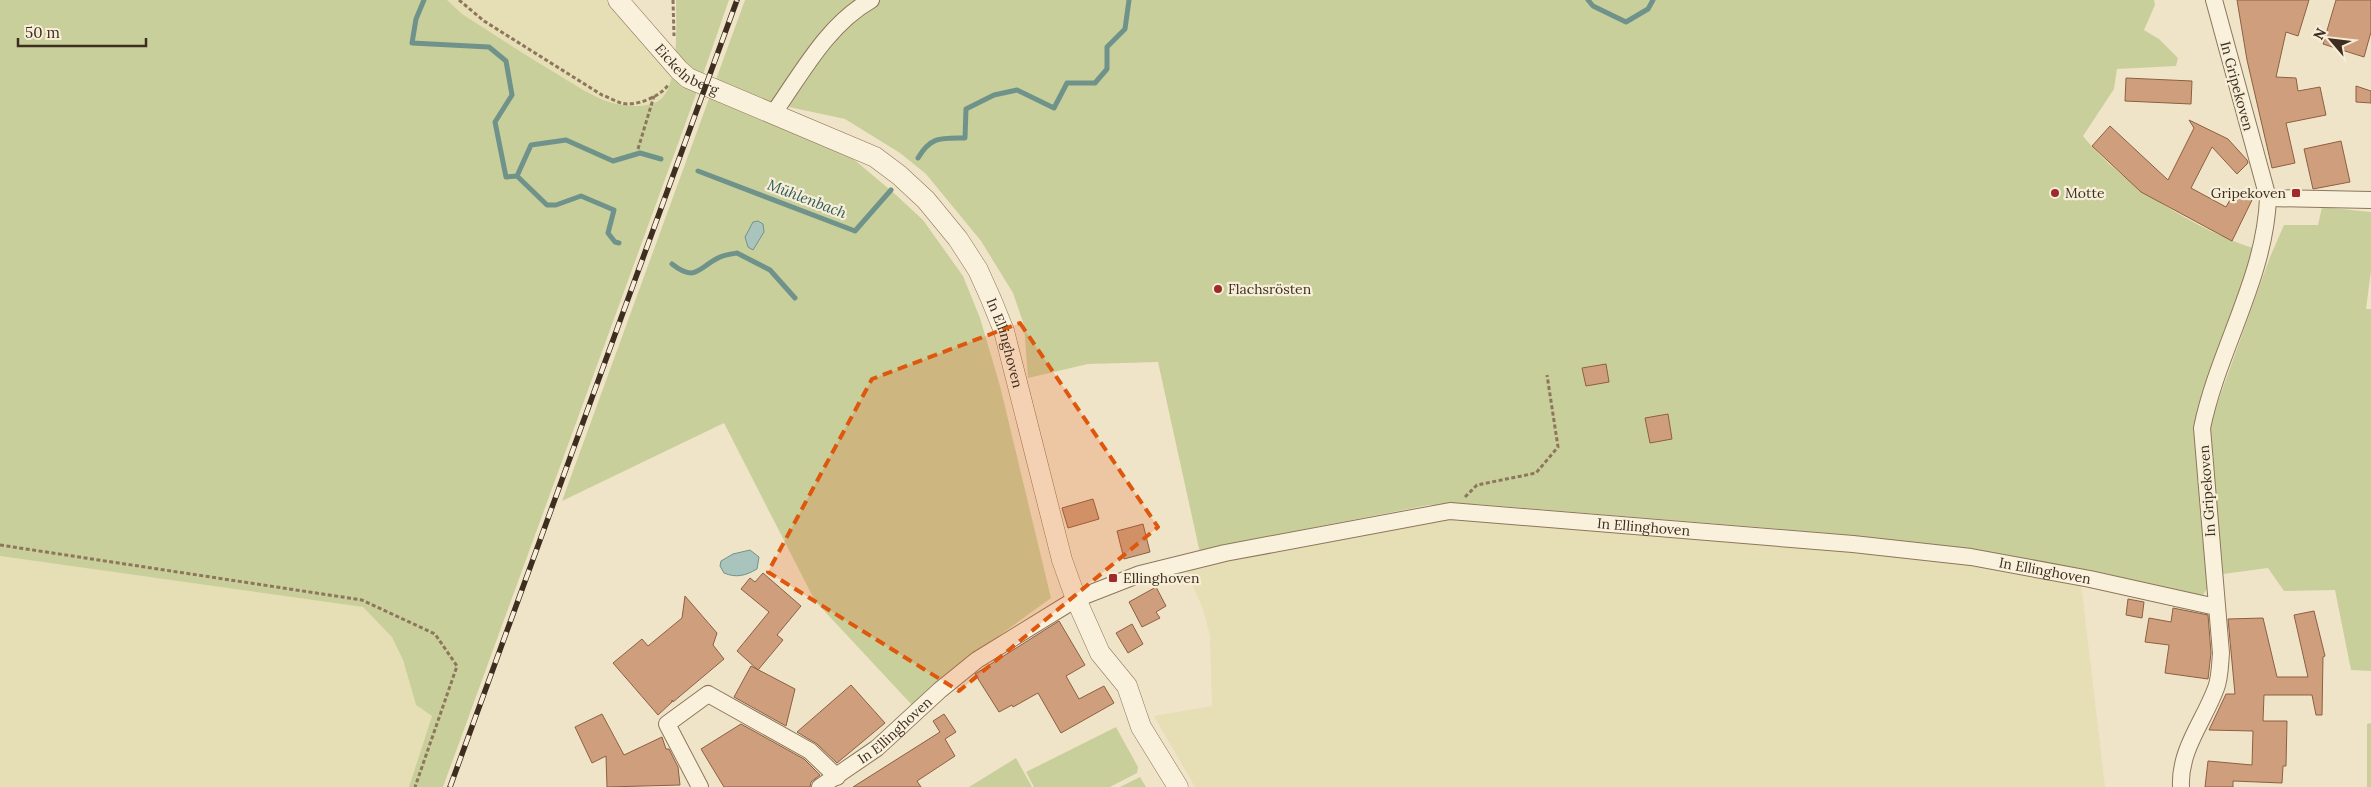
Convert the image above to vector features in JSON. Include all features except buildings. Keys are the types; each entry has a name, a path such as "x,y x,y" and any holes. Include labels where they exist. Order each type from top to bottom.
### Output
{"street":[{"name":"Eickelnberg","path":"618,0 688,78 723,94 844,142"},
{"path":"773,114 828,35 860,6 872,0"},
{"name":"In Gripekoven","path":"2181,787 2181,778 2187,753 2217,687 2221,653 2202,428 2208,401 2253,275 2267,225 2268,198 2212,1"},
{"name":"In Ellinghoven","path":"844,142 875,157 899,175 926,200 958,239 978,270 1004,331 1062,560 1076,599 1100,653 1127,686 1141,727 1178,787"},
{"path":"2268,198 2371,200"},
{"name":"In Ellinghoven","path":"820,787 877,748 977,660 1076,599 1140,574 1226,552 1450,511 1843,543 1972,557 2090,579 2216,607"},
{"path":"700,787 667,724 708,694 810,751 837,777"}],"path":[{"path":"459,0 484,20 602,95 621,103 632,104 654,96 665,89 674,64 673,0"},
{"path":"638,149 654,96"},
{"path":"1450,511 1477,484 1536,473 1558,446 1547,374"},
{"path":"0,545 362,600 435,634 457,666 415,787"}],"highlighted area":[{"path":"1020,323 1158,527 959,691 768,572 872,379"}],"shaded area":[{"path":"447,0 611,0 672,70 671,82 663,98 648,105 630,106 609,102 550,70 462,14"},
{"path":"1450,514 1950,561 2081,583 2105,787 1195,787 1154,716 1212,706 1210,636 1203,609 1184,566"},
{"path":"0,556 363,607 392,636 403,660 416,705 432,716 409,787 0,787"}],"green space":[{"path":"0,0 447,0 462,14 585,91 609,102 637,106 652,104 658,101 668,89 672,77 676,50 676,0 729,0 443,787 409,787 432,716 416,705 403,660 392,637 363,607 0,556"},
{"path":"745,0 2154,0 2155,5 2144,30 2159,39 2178,58 2176,66 2117,69 2114,89 2083,136 2118,172 2162,204 2210,230 2256,249 2198,420 2209,586 2203,595 2194,596 1951,548 1839,534 1476,504 1429,505 1316,527 1200,553 1158,362 1088,364 1028,378 1024,325 1013,293 981,241 926,174 900,153 845,119 775,104 857,162 895,194 923,220 963,276 980,318 1000,386 1051,598 953,669 912,705 815,601 724,423 562,501"},
{"path":"2322,207 2371,212 2371,271 2366,309 2371,309 2371,671 2351,670 2335,590 2284,591 2268,568 2223,574 2210,445 2211,421 2270,257 2284,225 2318,225"},
{"path":"2371,723 2371,787 2367,787 2367,724"},
{"path":"1116,727 1138,767 1137,773 1110,787 1034,787 1026,772"},
{"path":"1016,758 1032,787 969,787"},
{"path":"1140,777 1146,787 1120,787"}],"water":[{"path":"758,221 763,224 764,232 753,250 748,247 745,237 753,222"},
{"path":"750,550 759,557 757,569 740,576 724,573 720,566 721,561 733,554"}],"waterway":[{"name":"Mühlenbach","path":"424,0 416,19 412,43 489,47 506,61 512,95 495,122 506,177 517,176 531,145 566,140 613,161 640,153 661,159"},
{"name":"Mühlenbach","path":"918,158 932,142 949,138 965,138 966,109 994,95 1017,90 1054,108 1067,83 1095,83 1107,69 1107,47 1125,29 1129,0"},
{"name":"Mühlenbach","path":"1588,0 1593,6 1626,22 1648,9 1653,0"},
{"name":"Mühlenbach","path":"698,171 855,231 891,190"},
{"path":"517,176 547,205 556,205 581,196 614,210 608,233 615,242 619,243"},
{"path":"672,264 691,273 696,272 720,257 737,253 770,270 795,298"}],"railway":[{"path":"450,787 737,0"}],"place":[{"name":"Motte","path":"2055,193"},
{"name":"Gripekoven","path":"2296,193"},
{"name":"Flachsrösten","path":"1218,289"},
{"name":"Ellinghoven","path":"1113,578"}]}
